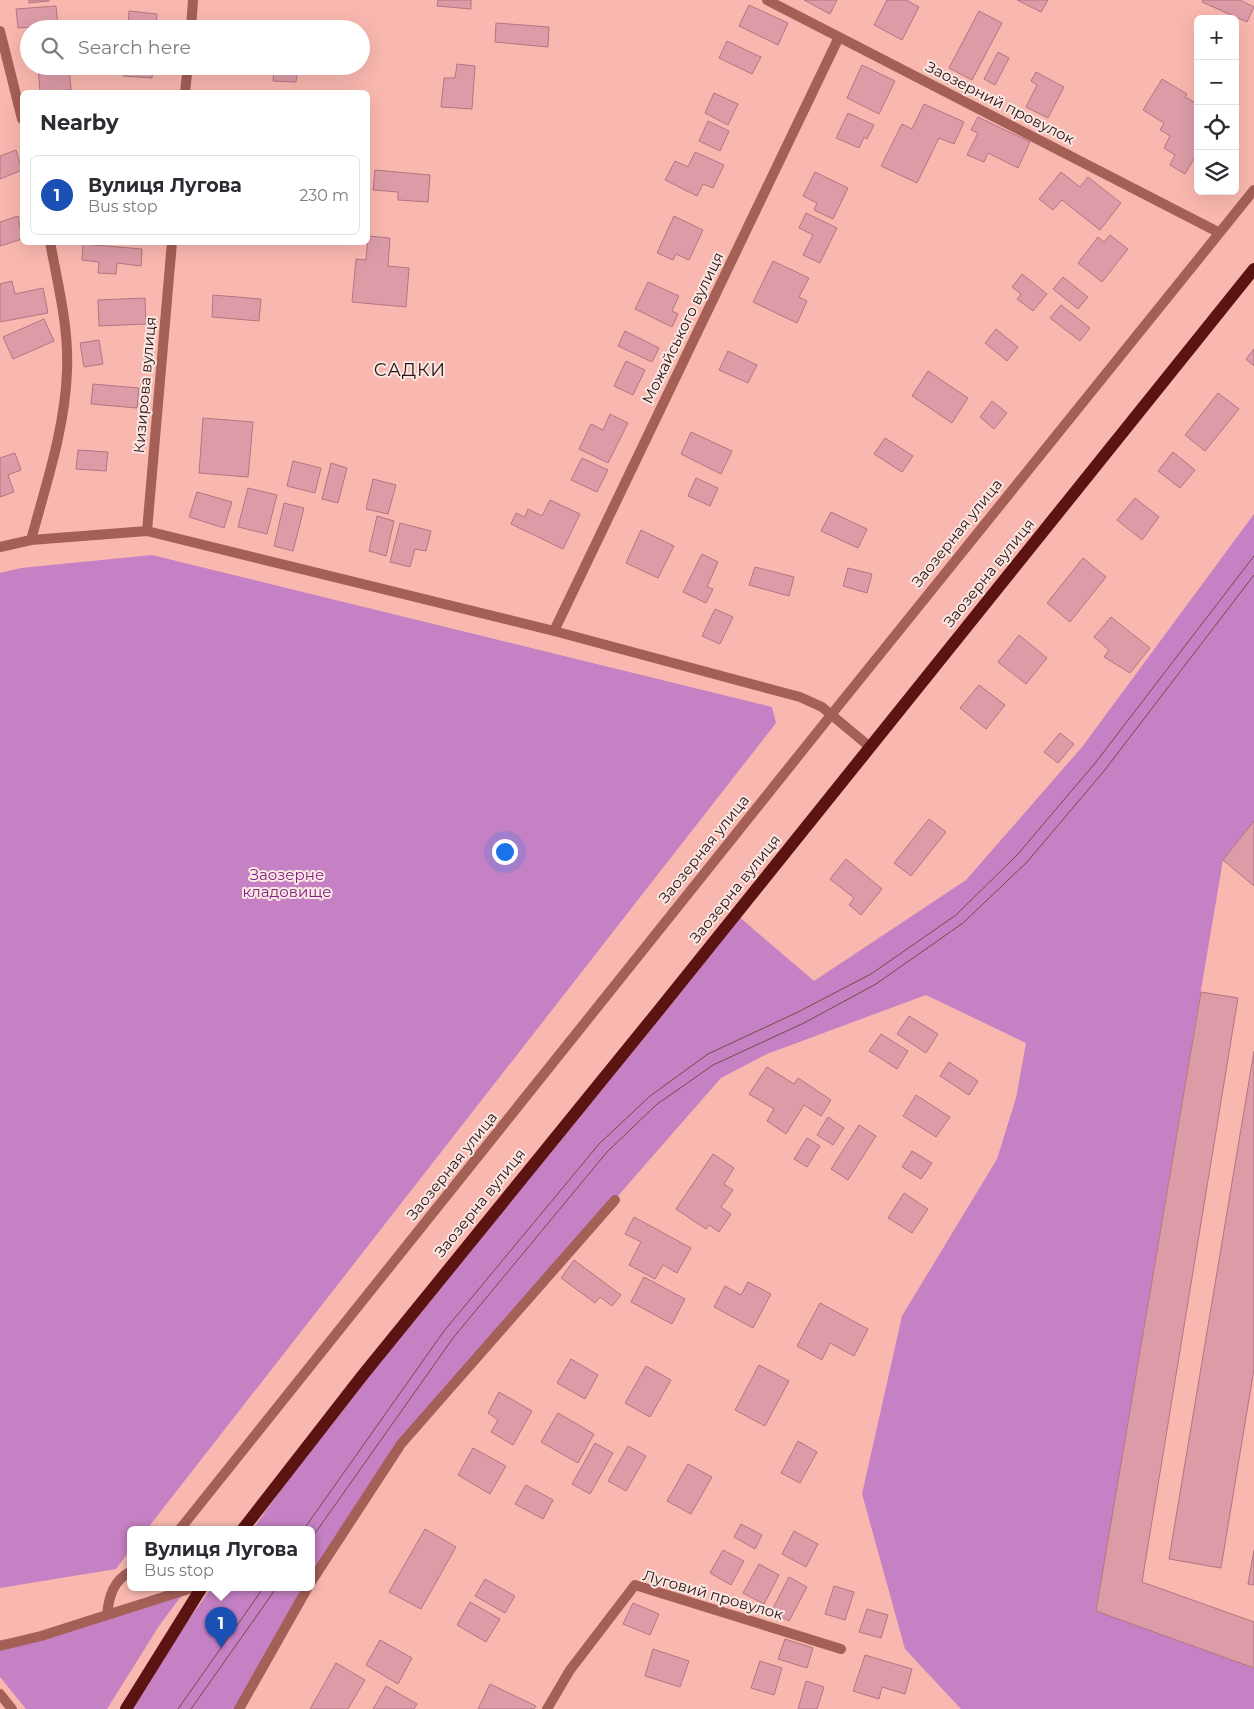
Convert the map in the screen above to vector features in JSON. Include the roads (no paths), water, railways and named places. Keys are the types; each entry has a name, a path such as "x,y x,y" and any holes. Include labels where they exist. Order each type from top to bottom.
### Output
{"main road":[{"name":"Заозерна вулиця","path":"245,1526 362,1376 1254,269"},
{"path":"126,1709 200,1591"}],"street":[{"path":"192,20 193,0"},
{"name":"Заозерний провулок","path":"767,0 1218,232"},
{"path":"0,31 20,110"},
{"name":"Можайського вулиця","path":"554,631 839,37"},
{"path":"185,90 187,75"},
{"name":"Заозерная улица","path":"182,1526 1218,232 1254,190"},
{"path":"31,540 63,420 68,370 65,323 51,245"},
{"name":"Кизирова вулиця","path":"147,531 172,245"},
{"path":"0,547 31,540 147,531 554,631 800,696 822,707 870,747"},
{"path":"315,1576 401,1444 615,1200"},
{"path":"107,1615 111,1591 127,1573"},
{"name":"Луговий провулок","path":"548,1709 570,1670 634,1585 841,1649"},
{"path":"0,1646 182,1591"},
{"path":"239,1709 306,1591"},
{"path":"0,1694 12,1709"}],"tram line":[{"path":"306,1526 444,1331 599,1144 650,1096 708,1054 798,1012 871,974 956,915 1018,854 1096,762 1254,556"},
{"path":"315,1533 453,1338 607,1152 656,1105 713,1065 804,1023 876,984 963,923 1027,862 1104,771 1254,575"},
{"path":"178,1709 261,1591"},
{"path":"191,1709 274,1591"}],"place":[{"name":"Вулиця Лугова","path":"221,1648"}],"district":[{"name":"САДКИ","path":"410,370"}],"park label":[{"name":"Заозерне кладовище","path":"287,884"}]}
